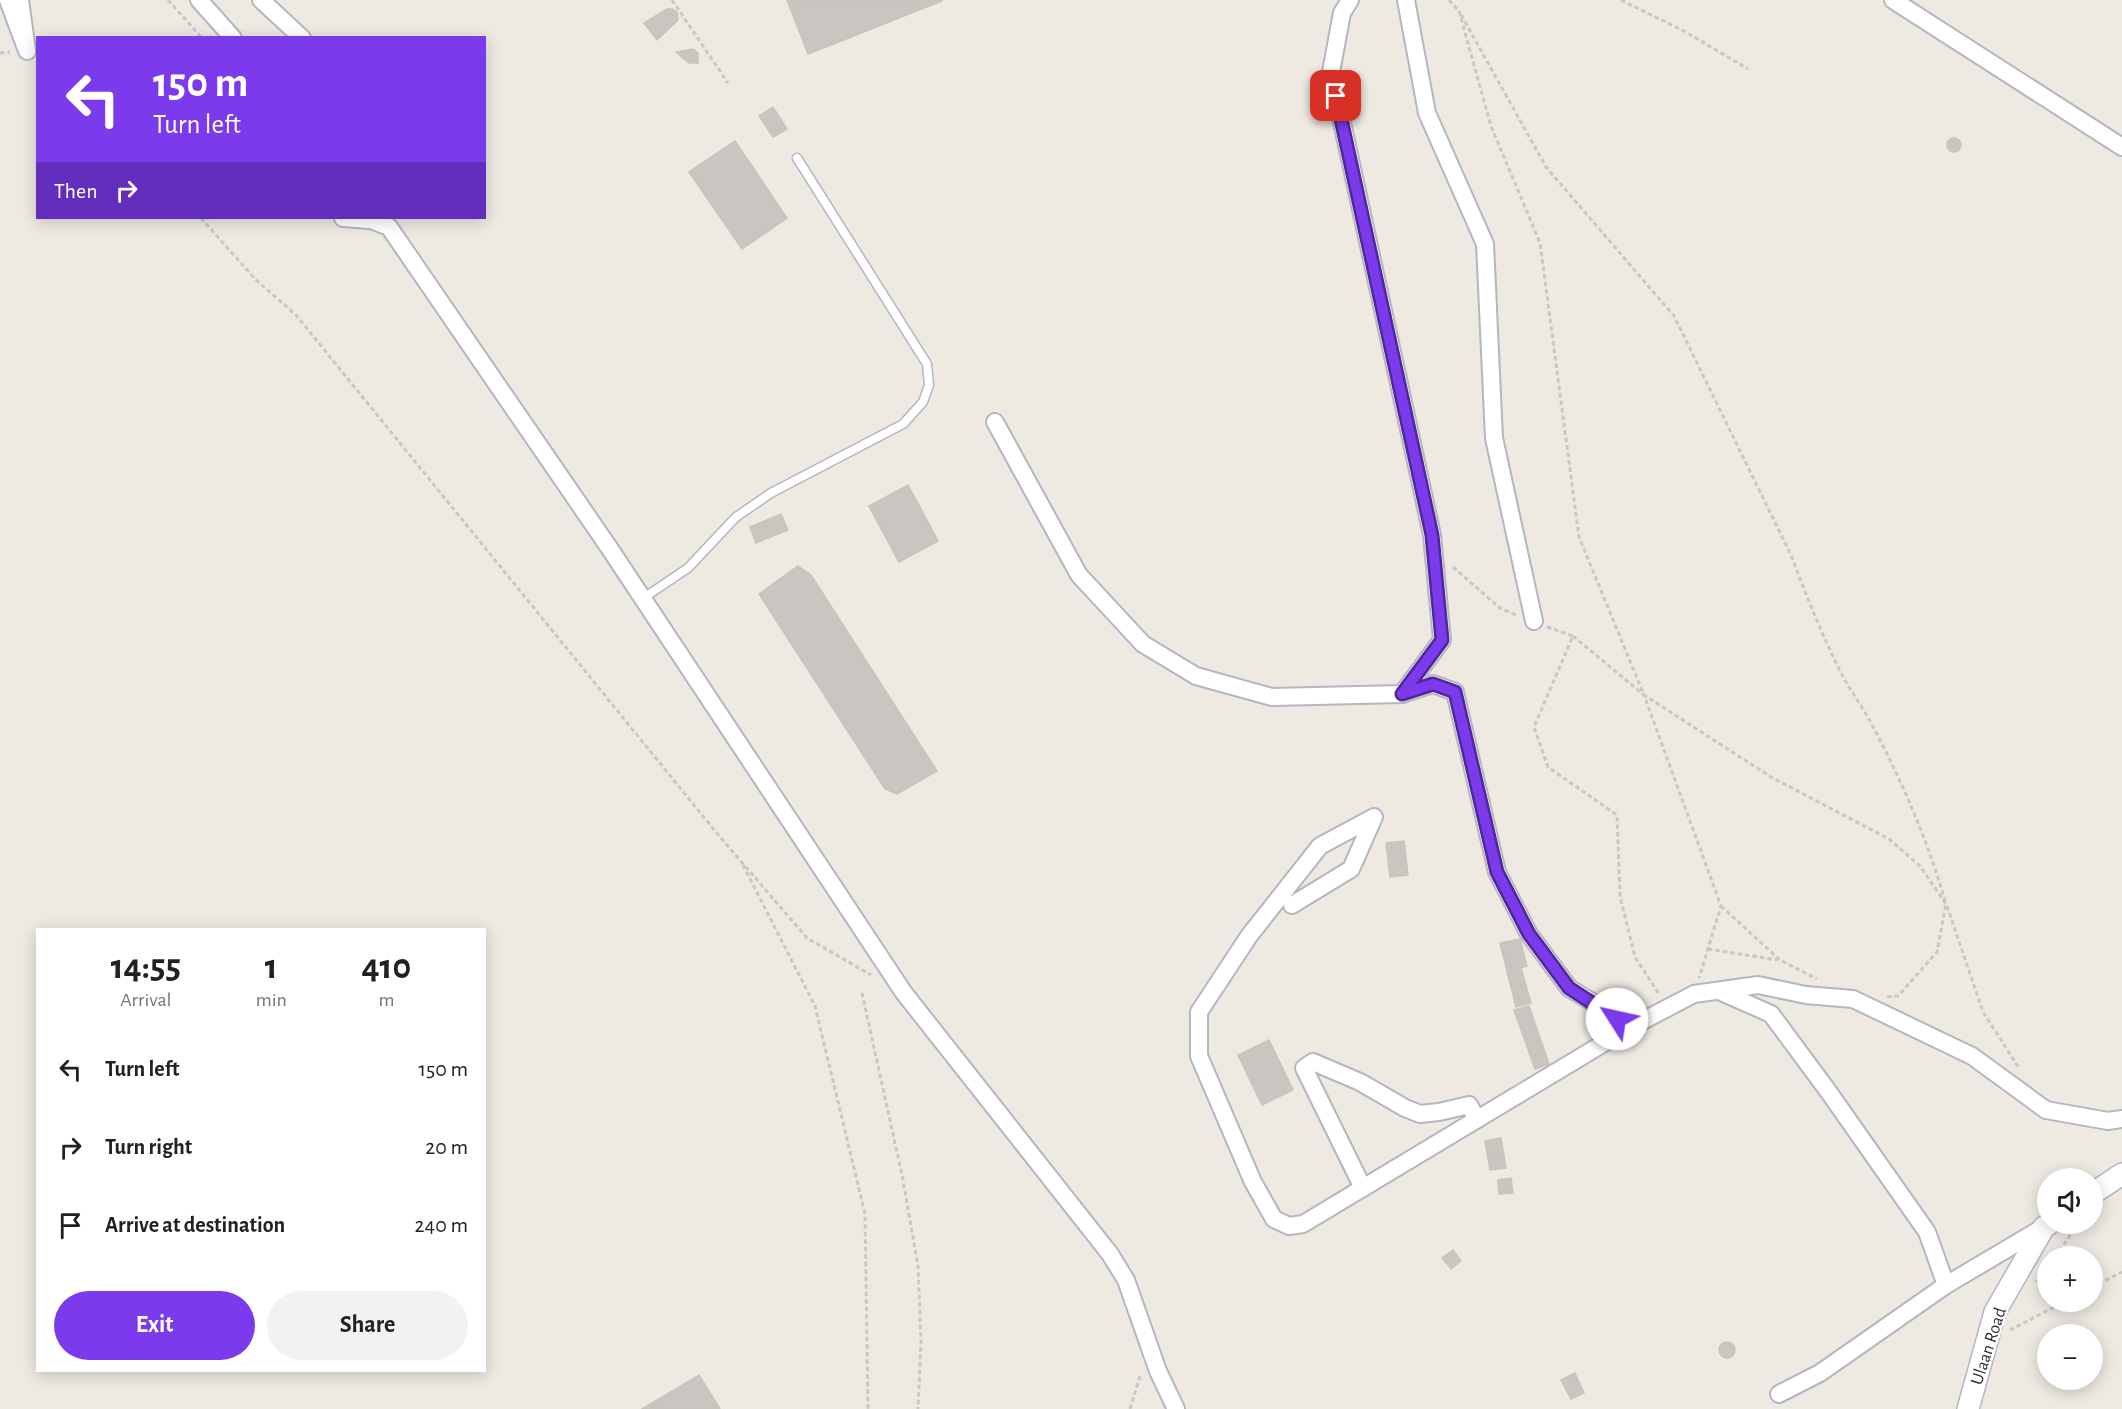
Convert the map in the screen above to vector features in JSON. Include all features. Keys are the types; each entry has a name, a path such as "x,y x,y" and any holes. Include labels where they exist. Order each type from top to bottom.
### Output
{"street":[{"path":"8,0 27,51 20,0"},
{"path":"199,0 231,36"},
{"path":"261,0 300,36"},
{"path":"1350,0 1342,13 1331,72 1432,535 1442,640 1402,694"},
{"path":"1406,0 1427,113 1485,244 1494,438 1534,621"},
{"path":"1893,0 2122,147"},
{"path":"368,219 389,227 642,599 904,993 1110,1254 1126,1280 1149,1347 1176,1409"},
{"path":"995,422 1079,575 1143,644 1197,676 1272,697 1402,694 1433,684 1455,692 1497,872 1523,924 1569,988 1629,1028"},
{"path":"1292,905 1351,869 1374,817 1320,846 1249,936 1199,1012 1199,1056 1253,1182 1274,1219 1289,1226 1303,1224 1629,1028 1694,994 1758,985 1806,995 1853,999 1972,1056 2046,1110 2108,1121 2122,1119"},
{"path":"1718,991 1771,1014 1927,1232 1946,1285"},
{"path":"1363,1188 1305,1068 1313,1062 1360,1082 1420,1114 1469,1105 1477,1119"},
{"path":"2103,1187 2122,1174"},
{"path":"1779,1394 1820,1373 1946,1285 2037,1230"},
{"name":"Ulaan Road","path":"1968,1409 1995,1312 2041,1234"}],"lane":[{"path":"642,599 688,568 736,517 771,493 903,424 923,402 929,385 927,364 797,158"}],"path":[{"path":"168,0 200,36"},
{"path":"672,0 728,83"},
{"path":"1449,0 1459,11 1546,167 1674,316 1791,555 1804,591 1842,675 1890,759 1920,827 1983,1012 2021,1071"},
{"path":"1622,0 1684,31 1748,69"},
{"path":"1459,11 1491,126 1540,243 1579,537 1644,695 1721,906 1780,960 1826,984"},
{"path":"202,219 256,280 296,315 741,861 807,938 872,976"},
{"path":"1433,549 1500,608 1573,636 1644,695 1771,777 1889,839 1920,866 1946,904 1937,952 1898,996 1887,997"},
{"path":"1573,636 1534,727 1548,767 1617,814 1620,896 1635,957 1668,1008"},
{"path":"741,861 815,1006 865,1214 868,1409"},
{"path":"1694,994 1721,906"},
{"path":"1708,949 1780,960"},
{"path":"862,993 902,1175 918,1266 921,1341 918,1409"},
{"path":"2103,1282 2122,1272"},
{"path":"2007,1332 2045,1312"},
{"path":"1130,1409 1149,1347"}],"building":[{"path":"787,0 942,0 942,1 808,54"},
{"path":"667,9 677,12 678,20 657,40 644,23"},
{"path":"693,49 698,53 698,63 689,63 676,52"},
{"path":"773,107 787,129 773,137 759,116"},
{"path":"1951,138 1957,138 1961,145 1957,152 1951,152 1947,148 1947,142"},
{"path":"735,141 787,218 742,249 689,172"},
{"path":"908,485 938,541 899,562 869,506"},
{"path":"781,514 788,530 756,543 750,527"},
{"path":"798,566 811,575 937,771 897,794 885,789 759,594"},
{"path":"1404,841 1408,875 1390,877 1386,843"},
{"path":"1520,939 1527,966 1521,968 1531,1003 1516,1007 1500,943"},
{"path":"1529,1006 1549,1064 1535,1069 1514,1010"},
{"path":"1269,1040 1293,1090 1262,1105 1238,1055"},
{"path":"1501,1138 1506,1168 1490,1170 1485,1141"},
{"path":"1511,1178 1513,1193 1499,1194 1498,1180"},
{"path":"1453,1250 1461,1261 1451,1269 1442,1258"},
{"path":"1727,1342 1735,1350 1727,1358 1719,1350"},
{"path":"1575,1373 1584,1393 1571,1399 1561,1380"},
{"path":"699,1375 720,1409 642,1409"}],"route":[{"path":"1336,96 1432,535 1442,640 1402,694 1433,684 1455,692 1497,872 1529,934 1569,988 1617,1019"}]}
